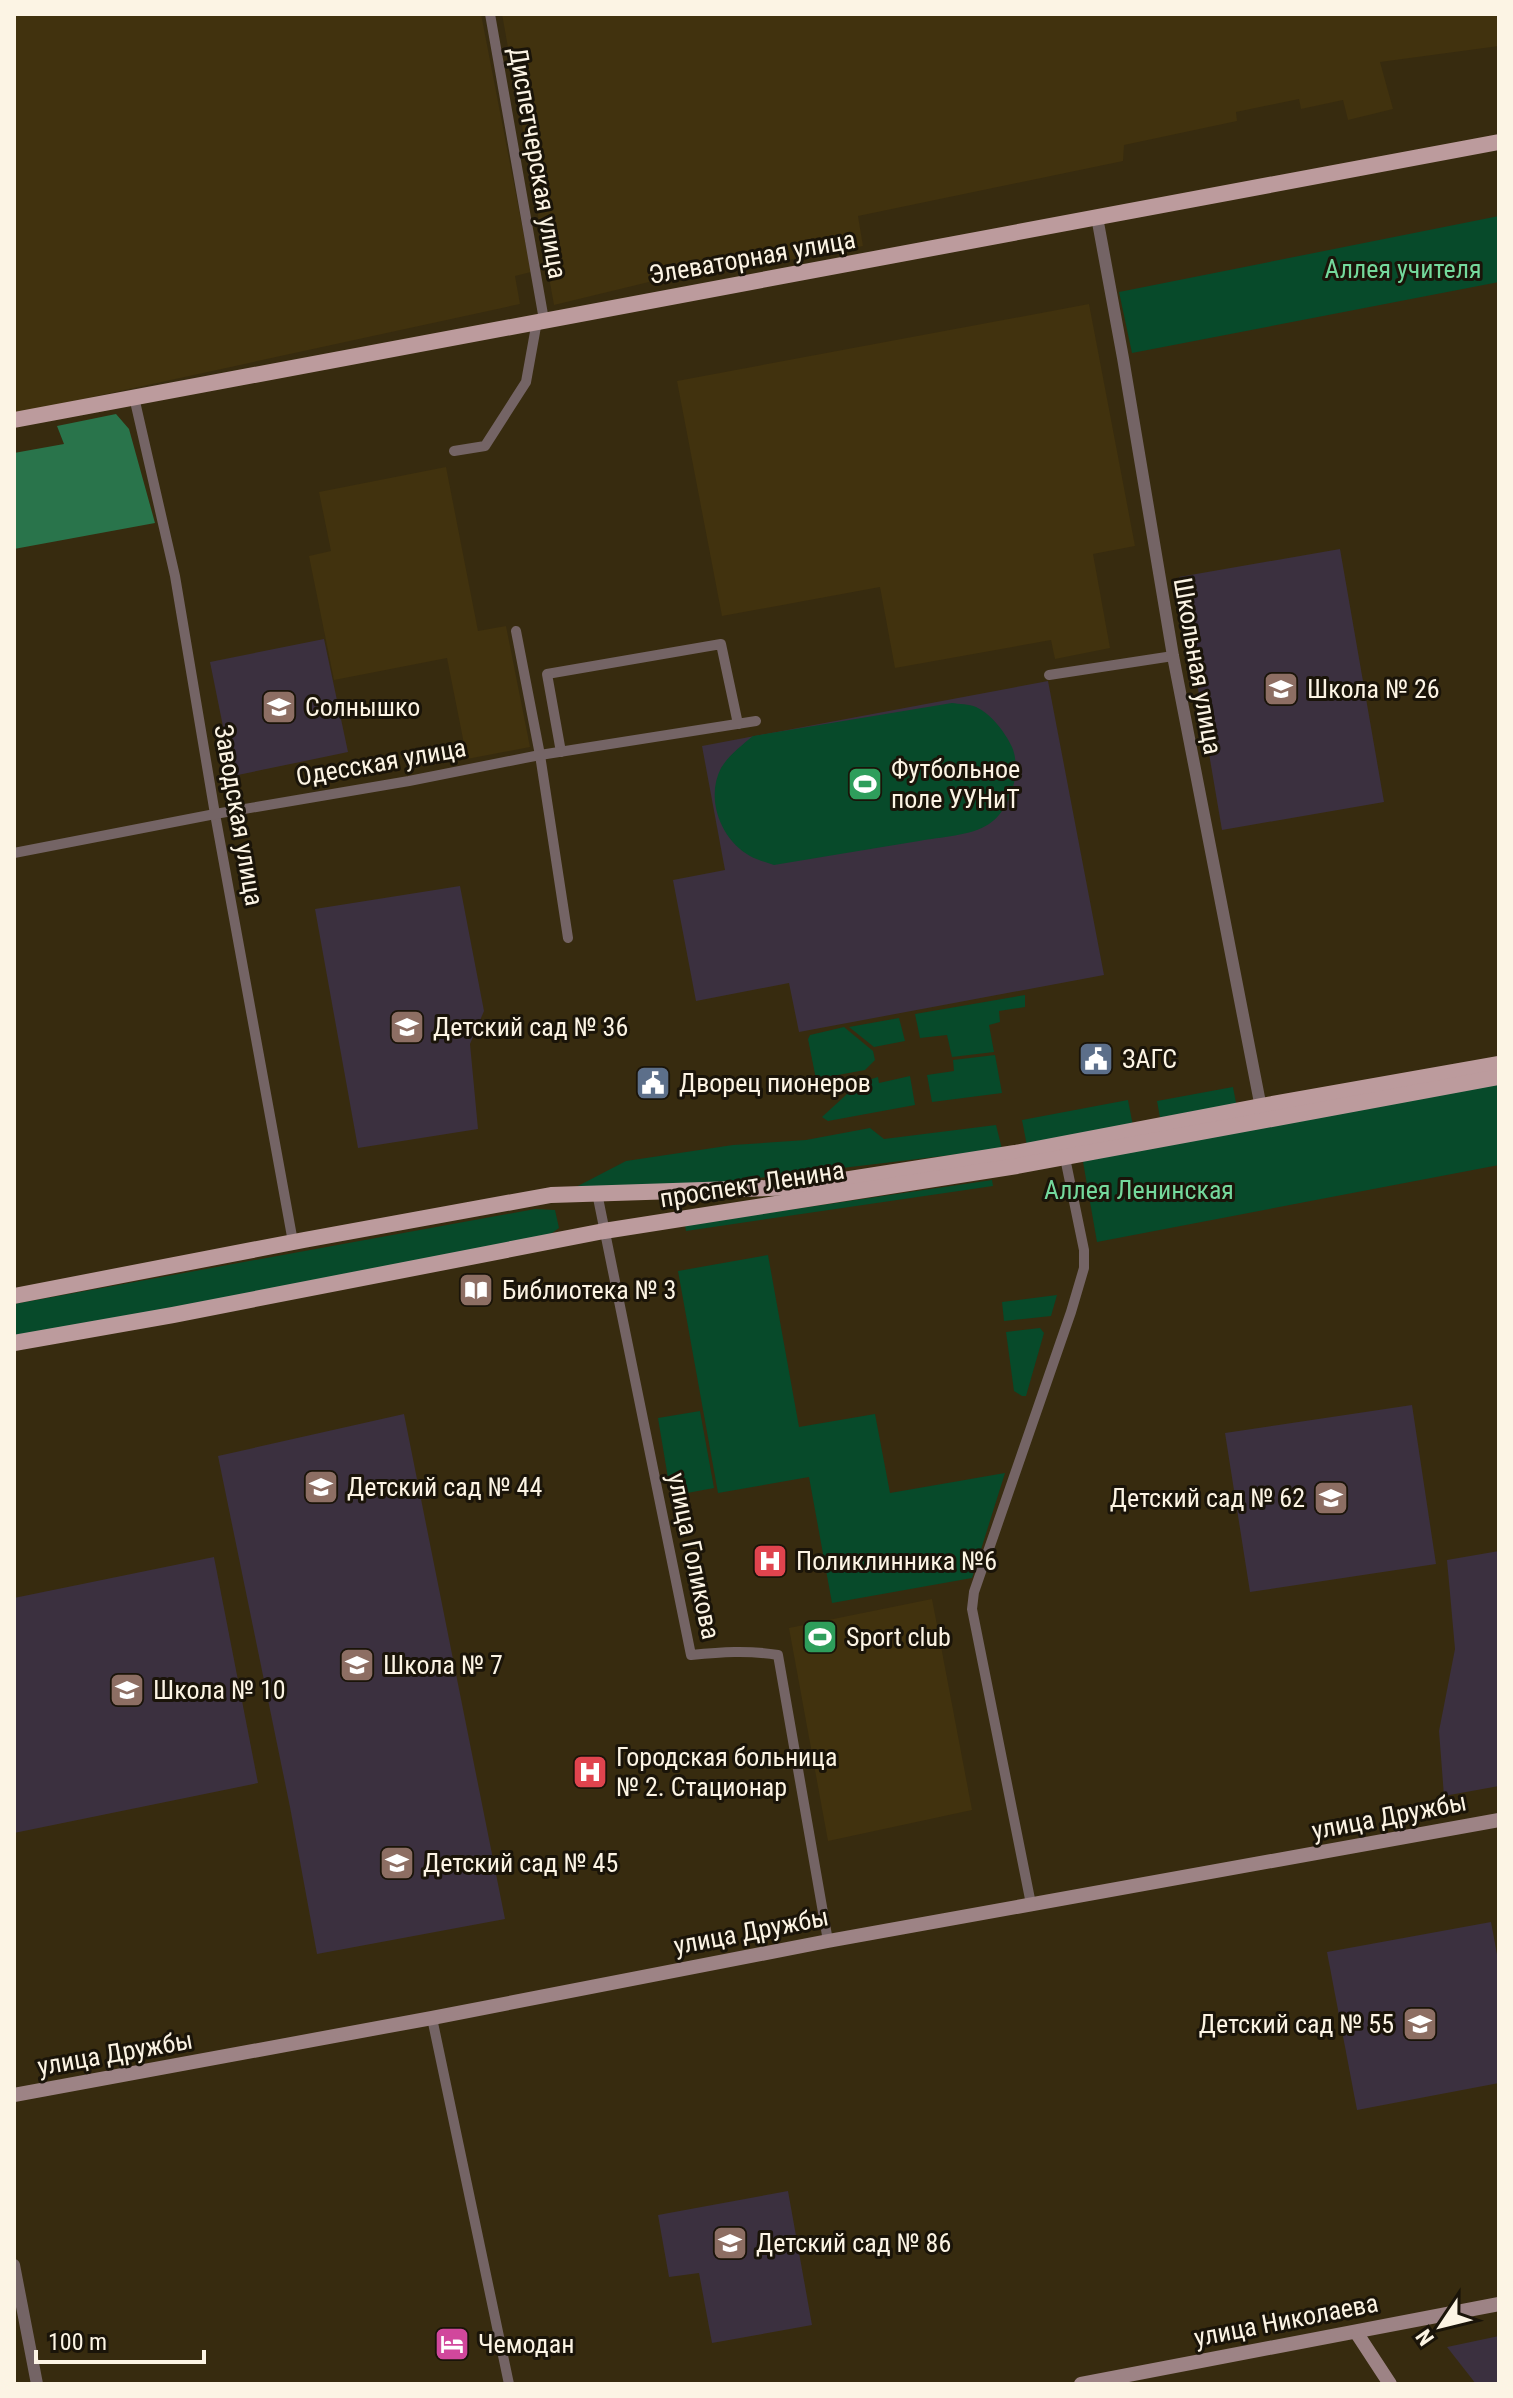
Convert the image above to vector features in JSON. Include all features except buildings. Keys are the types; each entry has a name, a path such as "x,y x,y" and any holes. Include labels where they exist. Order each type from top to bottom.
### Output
{"main road":[{"name":"Элеваторная улица","path":"14,420 1499,142"},
{"name":"проспект Ленина","path":"14,1296 551,1195 799,1187 1063,1150 1499,1064"},
{"name":"проспект Ленина","path":"1262,1113 1499,1077"},
{"name":"проспект Ленина","path":"14,1343 604,1231 977,1173 1063,1150"},
{"name":"улица Дружбы","path":"14,2095 828,1941 1499,1820"},
{"name":"улица Николаева","path":"1081,2384 1499,2304"},
{"path":"1356,2332 1390,2384"}],"street":[{"name":"Диспетчерская улица","path":"490,14 540,321"},
{"name":"Школьная улица","path":"1097,217 1173,656 1262,1113"},
{"path":"454,451 485,446 502,421 526,382 540,321"},
{"name":"Заводская улица","path":"134,397 175,576 293,1242"},
{"path":"516,631 540,755 568,938"},
{"path":"561,752 547,674 721,644 738,724"},
{"path":"1049,675 1173,656"},
{"name":"Одесская улица","path":"14,853 540,755 756,721"},
{"path":"1031,1904 972,1609 974,1592 1084,1268 1084,1250 1063,1150"},
{"name":"улица Голикова","path":"597,1193 691,1655 732,1651 778,1655 828,1941"},
{"path":"432,2018 509,2384"},
{"path":"14,2265 20,2328 37,2384"}],"shaded area":[{"path":"14,14 481,14 531,272 515,276 520,304 14,414"},
{"path":"502,14 1499,14 1499,46 1380,62 1393,109 1348,120 1343,100 1301,109 1299,99 1236,112 1237,121 1124,145 1123,161 858,216 863,246 750,267 748,258 554,305"},
{"path":"1089,304 1135,546 1093,554 1110,648 1055,659 1051,640 895,668 880,587 722,616 677,381"},
{"path":"446,467 478,631 506,626 530,747 467,759 447,658 334,680 309,556 331,551 319,492"},
{"name":"Школа № 26","path":"1340,549 1384,802 1222,830 1179,577"},
{"name":"Солнышко","path":"324,639 348,752 233,776 210,662"},
{"path":"1048,681 1104,975 799,1032 789,983 696,1001 673,880 725,870 702,746"},
{"name":"Детский сад № 36","path":"460,886 484,1011 470,1044 478,1129 358,1148 315,909"},
{"name":"Детский сад № 62","path":"1412,1405 1436,1564 1250,1592 1225,1433"},
{"path":"404,1414 505,1919 317,1954 218,1456"},
{"path":"1499,1551 1499,1786 1444,1796 1439,1731 1455,1649 1447,1560"},
{"name":"Школа № 10","path":"214,1557 258,1783 14,1833 14,1598"},
{"path":"932,1599 972,1810 828,1841 789,1628"},
{"name":"Детский сад № 55","path":"1491,1922 1499,1965 1499,2083 1357,2110 1327,1952"},
{"name":"Детский сад № 86","path":"788,2191 812,2325 712,2343 699,2273 669,2277 658,2215"},
{"path":"1499,2336 1499,2384 1476,2384 1447,2347"}],"green space":[{"name":"Аллея учителя","path":"1499,216 1499,282 1132,353 1119,292"},
{"path":"116,414 129,429 155,523 14,549 14,453 64,444 57,426"},
{"name":"Футбольное поле УУНиТ","path":"952,703 970,705 987,714 1006,735 1015,756 1015,778 1009,800 989,824 955,836 774,865 740,849 724,829 715,805 716,780 728,759 753,736"},
{"path":"1025,995 1025,1007 999,1011 1000,1022 989,1025 994,1052 952,1057 947,1035 920,1038 915,1014"},
{"path":"899,1018 905,1041 874,1047 849,1027"},
{"path":"844,1027 873,1051 875,1060 865,1070 816,1079 808,1039 810,1035"},
{"path":"995,1055 1002,1093 932,1102 927,1075 954,1071 953,1060"},
{"path":"910,1076 915,1105 828,1121 822,1117 859,1083 878,1077 879,1083"},
{"name":"Аллея Ленинская","path":"1499,1083 1499,1165 1097,1242 1082,1156"},
{"path":"1233,1087 1237,1108 1161,1123 1157,1101"},
{"path":"1128,1100 1133,1126 1027,1146 1022,1120"},
{"path":"996,1125 1002,1149 690,1186 574,1188 626,1161 733,1145 806,1140 870,1128 884,1139"},
{"path":"992,1180 993,1186 686,1231 685,1225"},
{"path":"535,1209 555,1210 559,1228 545,1238 14,1338 14,1304"},
{"path":"768,1255 799,1427 875,1414 890,1493 1005,1473 972,1578 832,1603 809,1477 718,1493 678,1271"},
{"path":"1057,1295 1051,1316 1004,1321 1002,1302"},
{"path":"1040,1328 1044,1333 1026,1396 1022,1396 1014,1391 1006,1332"},
{"path":"700,1411 714,1488 671,1496 658,1418"}],"place":[{"name":"Школа № 26","path":"1281,689"},
{"name":"Солнышко","path":"279,707"},
{"name":"Футбольное поле УУНиТ","path":"865,784"},
{"name":"Детский сад № 36","path":"407,1027"},
{"name":"ЗАГС","path":"1096,1059"},
{"name":"Дворец пионеров","path":"653,1083"},
{"name":"Библиотека № 3","path":"476,1290"},
{"name":"Детский сад № 44","path":"321,1487"},
{"name":"Детский сад № 62","path":"1331,1498"},
{"name":"Поликлинника №6","path":"770,1561"},
{"name":"Sport club","path":"820,1637"},
{"name":"Школа № 7","path":"357,1665"},
{"name":"Школа № 10","path":"127,1690"},
{"name":"Городская больница № 2. Стационар","path":"590,1772"},
{"name":"Детский сад № 45","path":"397,1863"},
{"name":"Детский сад № 55","path":"1420,2024"},
{"name":"Детский сад № 86","path":"730,2243"},
{"name":"Чемодан","path":"452,2344"}]}
